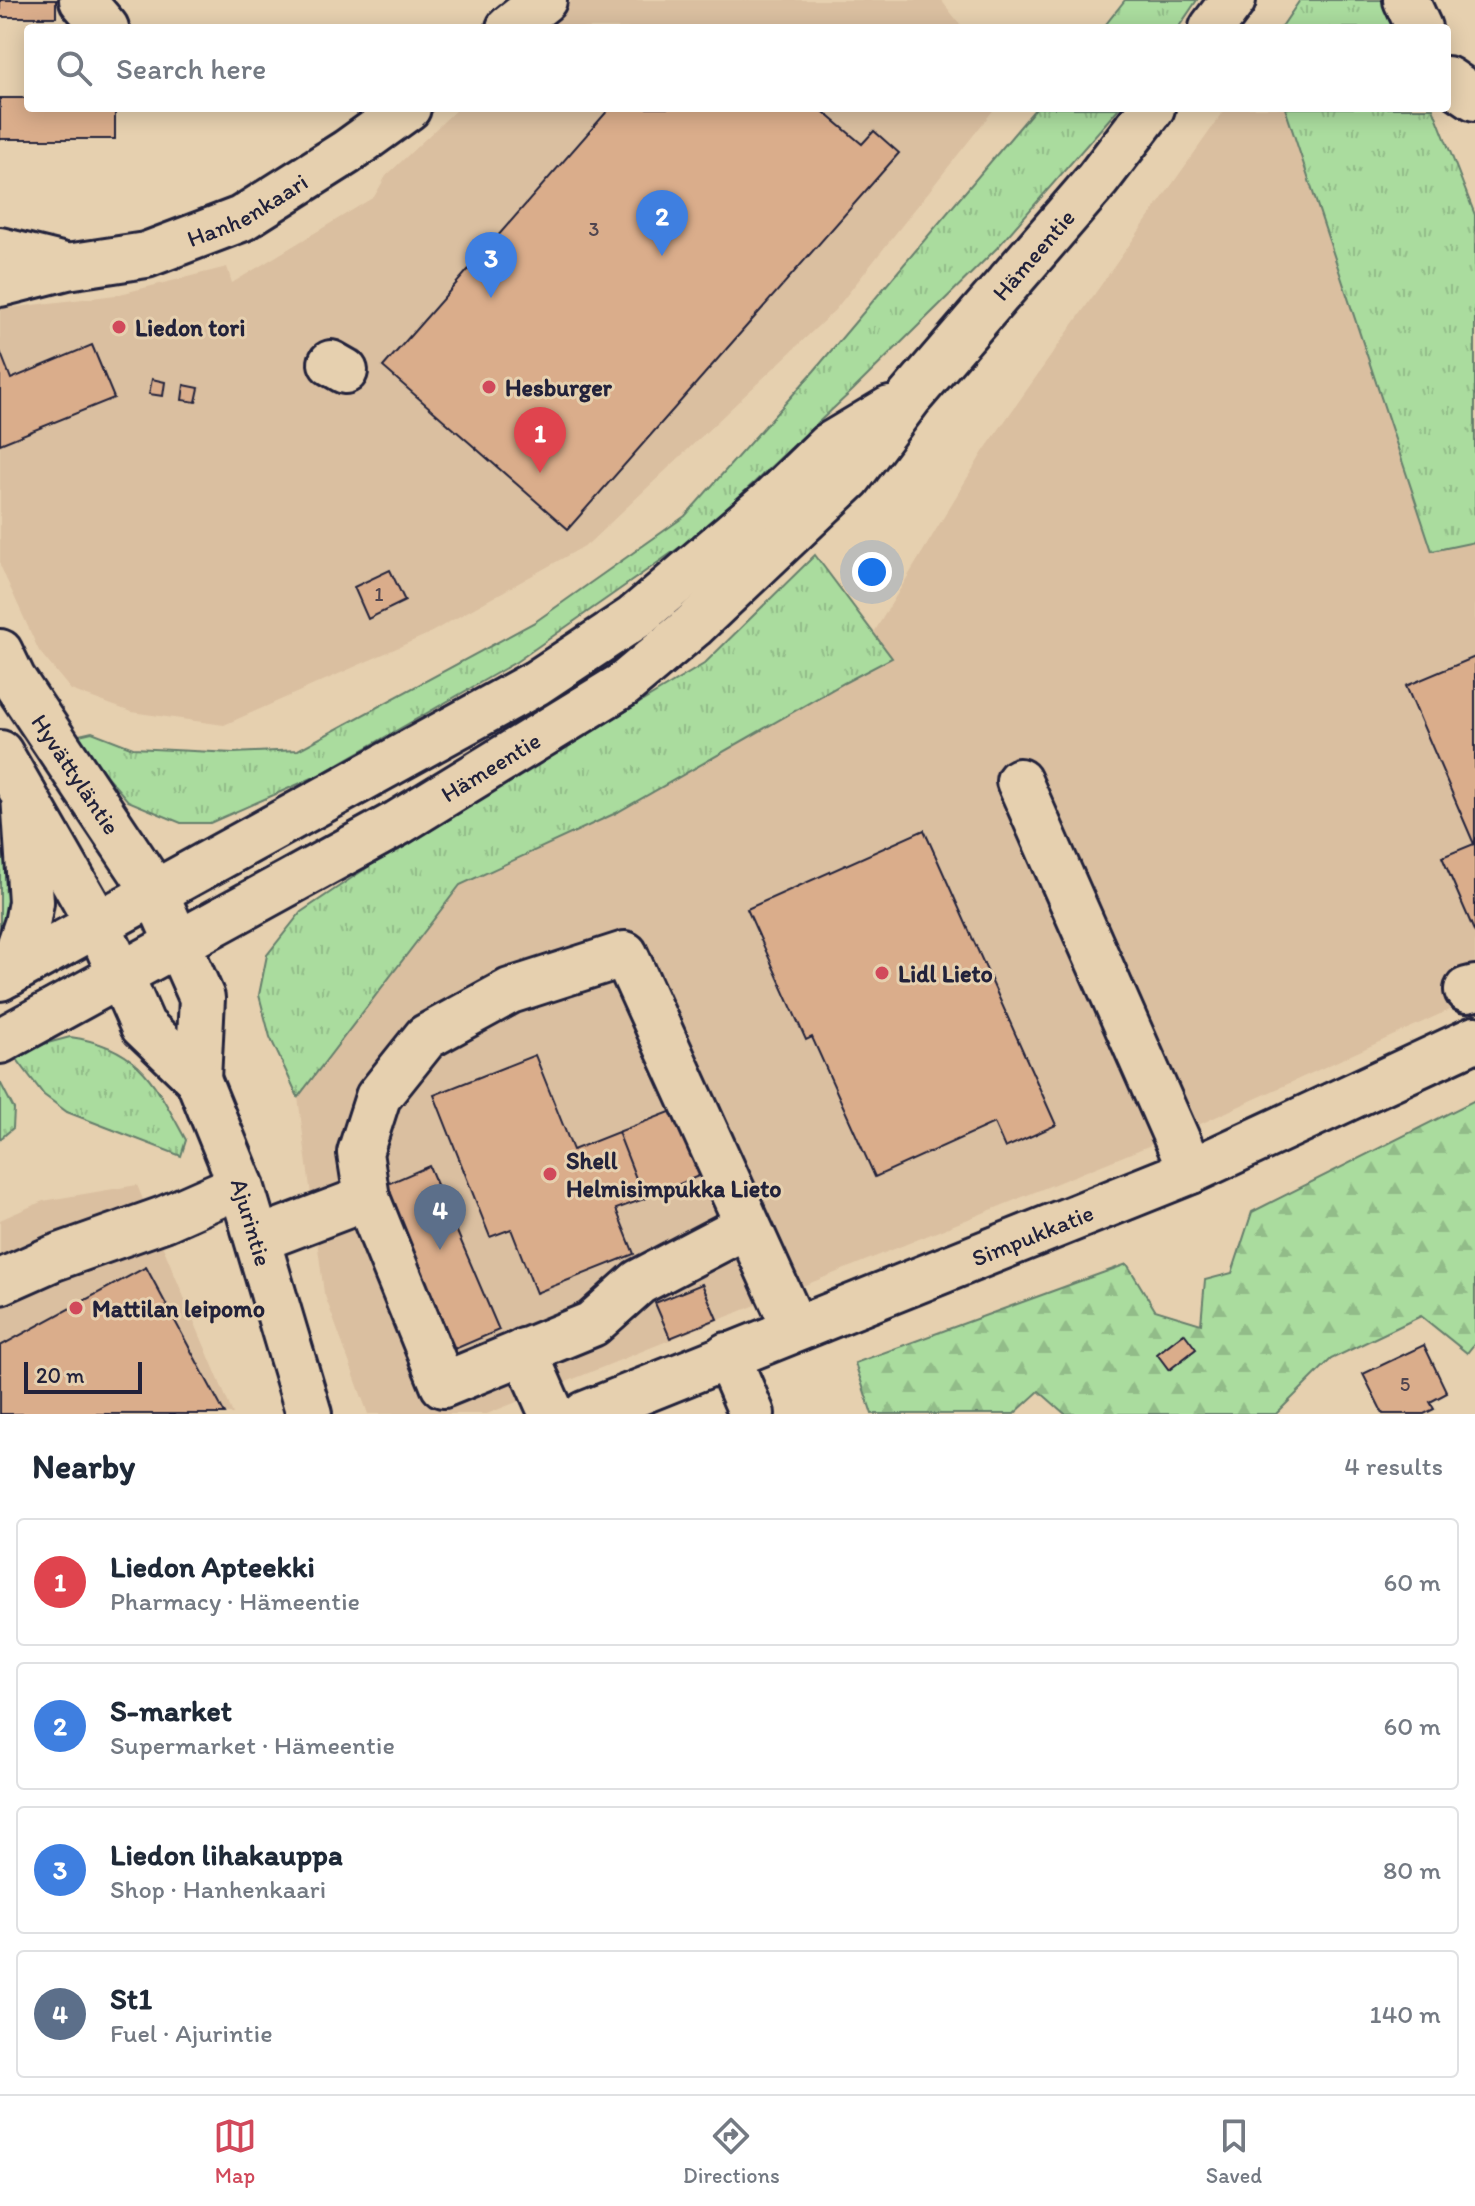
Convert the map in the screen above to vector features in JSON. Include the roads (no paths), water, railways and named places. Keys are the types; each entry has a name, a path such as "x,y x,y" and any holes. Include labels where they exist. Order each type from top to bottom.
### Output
{"main road":[{"path":"82,0 103,24"},
{"path":"1215,24 1233,0"},
{"path":"1406,0 1417,24"},
{"path":"1451,82 1475,98"},
{"name":"Hanhenkaari","path":"0,284 67,267 146,255 241,219 347,152 402,112"},
{"name":"Hämeentie","path":"0,1041 398,823 623,685 693,626 849,478 909,398 1097,180 1149,112"},
{"name":"Hanhenkaari","path":"0,250 67,267"},
{"name":"Hämeentie","path":"5,976 536,683 634,618 771,501 828,446 909,398"},
{"name":"Hyvättyläntie","path":"0,652 13,679 155,892"},
{"path":"0,753 98,924"},
{"path":"1019,781 1191,1171"},
{"path":"5,976 27,924 31,902 24,795"},
{"name":"Ajurintie","path":"155,892 202,998 198,1079"},
{"name":"Ajurintie","path":"98,924 143,1026 198,1079 241,1185 259,1239 309,1414"},
{"path":"746,1226 639,1282 592,1324 443,1385 367,1198 360,1153 378,1097 426,1037 510,991 625,954 795,1329"},
{"name":"Simpukkatie","path":"585,1414 1191,1171 1475,1039"},
{"path":"0,1282 54,1258 164,1219 241,1185"},
{"path":"259,1239 367,1198"},
{"path":"524,1351 552,1414"},
{"path":"727,1355 752,1414"}],"place":[{"name":"S-market","path":"662,256"},
{"name":"Liedon lihakauppa","path":"491,298"},
{"name":"Liedon tori","path":"119,327"},
{"name":"Hesburger","path":"489,387"},
{"name":"Liedon Apteekki","path":"540,473"},
{"name":"Lidl Lieto","path":"882,973"},
{"name":"Shell Helmisimpukka Lieto","path":"550,1174"},
{"name":"St1","path":"440,1250"},
{"name":"Mattilan leipomo","path":"76,1308"}]}
